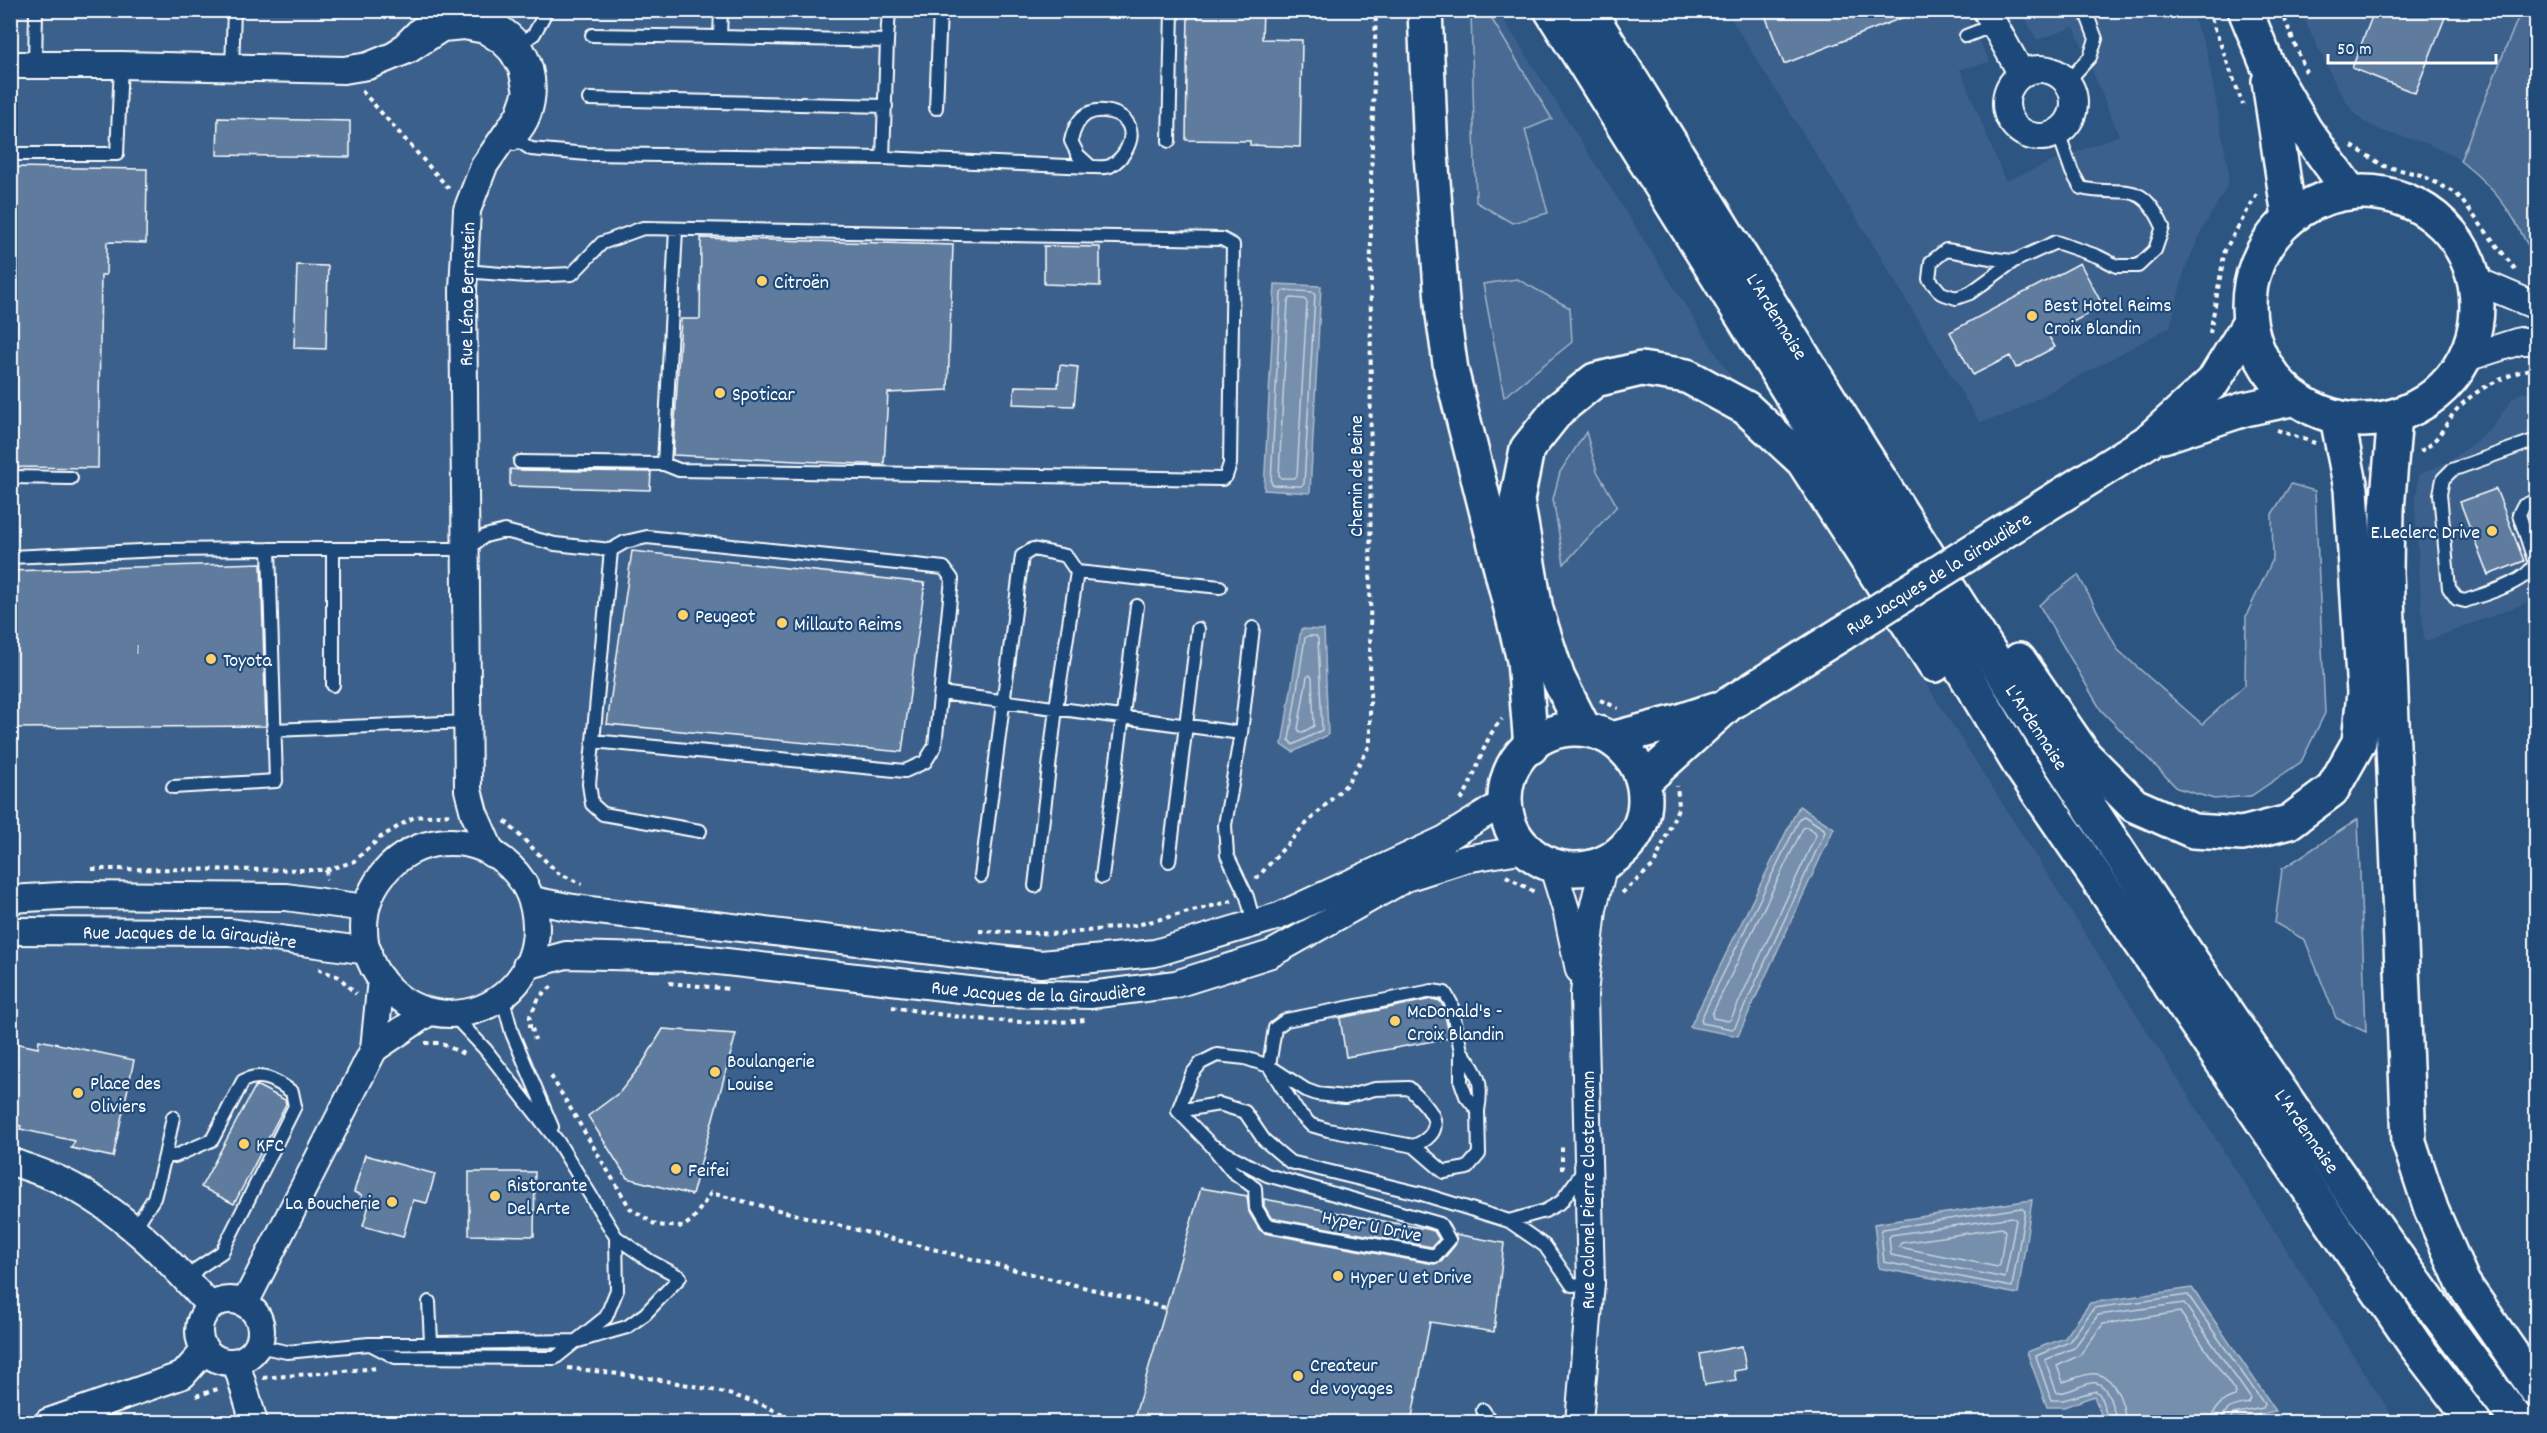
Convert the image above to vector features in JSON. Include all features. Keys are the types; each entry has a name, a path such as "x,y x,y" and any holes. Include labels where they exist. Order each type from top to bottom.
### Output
{"main road":[{"path":"1425,10 1431,153 1443,315 1451,370 1524,660 1531,747"},
{"name":"L'Ardennaise","path":"1551,10 1936,626 2019,764 2408,1335 2474,1422"},
{"name":"L'Ardennaise","path":"1588,10 1881,483 2110,840 2374,1226 2518,1422"},
{"path":"2245,10 2267,64 2305,130 2351,193"},
{"path":"2267,64 2289,217"},
{"path":"2374,191 2417,205 2452,232 2474,272 2478,317 2466,358 2437,395 2395,416 2352,421 2310,409 2274,380 2252,341 2248,295 2262,253 2289,217 2331,194 2351,193 2374,191"},
{"path":"2147,442 2213,382 2250,322"},
{"path":"1729,704 1677,722 1598,734 1558,731 1536,741 1515,763 1504,788 1507,816 1515,839 1539,857 1565,869 1592,867 1616,857 1635,836 1646,809 1643,783 1633,756 1598,734 1558,678 1536,610 1517,500 1527,449 1558,410 1595,380 1641,369 1687,376 1746,408 1803,461 1961,706 2019,764"},
{"path":"2147,442 2197,423 2245,409 2296,398"},
{"path":"2395,416 2387,509 2386,572 2409,1142 2431,1209 2463,1283 2536,1389"},
{"path":"1881,483 1938,537 2085,756 2134,804 2193,831 2242,834 2289,822 2332,790 2359,742 2364,693 2350,489 2337,417"},
{"name":"Rue Jacques de la Giraudière","path":"1729,704 2147,442"},
{"path":"1643,783 1729,704"}],"street":[{"path":"1990,18 2022,74"},
{"path":"23,65 344,70 368,66 410,49 442,28 464,26 485,30 518,46"},
{"name":"Rue Léna Bernstein","path":"492,854 474,813 468,790 463,290 468,210 484,166 513,137 526,92 518,46"},
{"path":"2031,69 2051,70 2067,82 2073,92 2074,104 2066,125 2058,132 2037,137 2017,129 2010,121 2005,100 2013,81 2022,74 2031,69"},
{"path":"2475,280 2536,306"},
{"path":"2466,358 2520,341 2536,341"},
{"name":"Rue Jacques de la Giraudière","path":"532,900 573,908 1041,964 1155,953 1279,915 1445,839 1506,801"},
{"path":"439,842 474,844 503,860 529,887 532,900 536,918 534,952 518,981 491,1006 460,1014 440,1013 396,996 374,971 364,938 365,908 382,875 405,854 439,842"},
{"name":"Rue Jacques de la Giraudière","path":"526,966 566,955 692,958 995,993 1090,995 1176,984 1271,954 1406,878 1465,859 1539,857"},
{"name":"Rue Colonel Pierre Clostermann","path":"1539,857 1567,913 1584,994"},
{"name":"Rue Colonel Pierre Clostermann","path":"1579,1422 1591,1283 1590,1162 1584,994 1593,909 1604,862"},
{"name":"Rue Jacques de la Giraudière","path":"10,899 77,896 286,897 365,908"},
{"name":"Rue Jacques de la Giraudière","path":"10,931 230,932 368,951"},
{"path":"244,1303 374,1049 381,979"},
{"path":"374,1049 440,1013"},
{"path":"10,1161 63,1182 119,1217 165,1256 210,1306"},
{"path":"233,1299 244,1303 254,1310 260,1322 262,1334 258,1346 249,1357 236,1362 224,1362 213,1358 199,1339 202,1316 210,1306 220,1300 233,1299"},
{"path":"48,1422 183,1375 205,1350"},
{"path":"236,1362 254,1422"}],"lane":[{"path":"23,65 36,10"},
{"path":"232,68 234,10"},
{"path":"368,66 396,45 416,25 437,14 453,10"},
{"path":"473,10 487,14 507,26 518,46 534,34 547,10"},
{"path":"720,37 721,10"},
{"path":"883,159 889,10"},
{"path":"936,108 939,10"},
{"path":"1169,141 1172,10"},
{"path":"2067,82 2090,57 2096,39 2085,10"},
{"path":"1966,36 1990,18"},
{"path":"592,35 887,41"},
{"path":"10,154 117,154 121,65"},
{"path":"589,99 886,106"},
{"path":"513,137 531,149 587,154 883,159 1091,167 1108,167 1123,156 1130,141 1129,126 1122,117 1107,110 1087,114 1074,129 1071,141 1078,155 1091,167"},
{"path":"2014,261 1991,260 1966,252 1946,250 1932,262 1929,279 1941,293 1956,298 1970,293 2014,261 2056,242 2097,256 2117,266 2138,266 2155,250 2163,227 2154,207 2139,194 2121,189 2099,192 2081,188 2072,172 2058,132"},
{"path":"465,271 525,276 572,274 602,243 643,228 1222,239 1233,245 1230,464 1226,476 1222,479 679,470 664,464 520,462"},
{"path":"664,464 676,229"},
{"path":"2536,440 2452,470 2443,479 2440,494 2449,588 2457,599 2465,601 2525,578 2533,569 2535,563 2519,514 2523,506 2536,500"},
{"path":"10,477 71,478"},
{"path":"10,557 161,550 467,549 484,536 505,531 555,544 611,550 625,542 647,537 944,568 952,579 935,746 925,762 905,771 593,741"},
{"path":"173,787 276,781 269,549"},
{"path":"333,549 333,685"},
{"path":"981,876 1022,556 1033,549 1066,556 1077,572 1056,708 1035,886"},
{"path":"611,550 589,784 592,804 603,814 700,831"},
{"path":"1077,572 1220,587"},
{"path":"1102,877 1137,606"},
{"path":"1253,628 1241,733 1226,825 1227,855 1247,897 1254,923"},
{"path":"1169,861 1198,629"},
{"path":"940,693 1241,733"},
{"path":"273,730 469,722"},
{"path":"1461,1051 1476,1070 1481,1090 1478,1111 1479,1154 1467,1168 1444,1172 1414,1146 1311,1125 1297,1111 1269,1066 1275,1028 1286,1020 1432,991 1445,993 1451,1003 1461,1051 1461,1082 1466,1096 1478,1111"},
{"path":"502,996 513,1033 558,1142"},
{"path":"258,1346 286,1352 369,1344 578,1341 627,1327 645,1314 680,1277 650,1261 616,1237 558,1142 485,1049 440,1013"},
{"path":"1178,1111 1192,1074 1201,1063 1217,1055 1245,1058 1269,1066 1306,1090 1317,1094 1345,1097 1375,1089 1409,1088 1431,1110 1435,1127 1429,1139 1414,1146"},
{"path":"165,1156 176,1156 212,1140 243,1081 252,1076 261,1076 279,1083 292,1092 294,1106 222,1252 198,1268 187,1281"},
{"path":"1178,1111 1219,1104 1245,1112 1264,1140 1290,1162 1422,1194 1509,1221 1545,1245 1572,1285 1591,1283"},
{"path":"1178,1111 1211,1145"},
{"path":"134,1229 154,1198 173,1117"},
{"name":"Hyper U Drive","path":"1211,1145 1267,1175 1440,1224 1449,1240 1435,1256 1266,1225 1256,1208 1255,1188 1232,1171 1211,1145"},
{"path":"1509,1221 1545,1211 1562,1202 1590,1162"},
{"path":"369,1344 395,1357 457,1356 543,1360 555,1358 606,1317 617,1290 616,1237"},
{"path":"429,1302 430,1342"},
{"path":"1483,1410 1491,1422"}],"path":[{"name":"Chemin de Beine","path":"1247,897 1257,876 1347,784 1370,745 1371,179 1376,10"},
{"path":"2208,10 2245,111"},
{"path":"2281,10 2307,76"},
{"path":"344,70 468,210"},
{"path":"2348,143 2384,166 2421,175 2456,193 2511,267 2517,271"},
{"path":"2219,371 2206,361 2225,250 2259,190"},
{"path":"2392,453 2414,453 2433,444 2445,424 2460,406 2499,378 2536,367"},
{"path":"2245,409 2265,427 2344,453"},
{"path":"91,869 326,870 353,862 381,837 414,817 474,813"},
{"path":"532,1028 538,1048"},
{"path":"546,1069 630,1208 656,1225 682,1227 693,1219 711,1193 1166,1308"},
{"path":"1562,1144 1562,1202"},
{"path":"909,1416 931,1422"}],"shaded area":[{"path":"10,11 1498,11 2396,1422 11,1422"},
{"path":"1471,11 1487,11 1552,119 1525,130 1548,213 1512,223 1476,202"},
{"path":"1726,11 1963,11 1990,62 1960,69 2005,181 2119,135 2074,27 2037,40 2021,11 2190,11 2207,52 2229,174 2226,189 2204,226 2185,269 2170,327 2007,415 1979,422 1877,251"},
{"path":"2300,11 2536,11 2536,254 2526,245 2499,197 2478,174 2453,156 2426,143 2382,131 2364,122 2353,111 2338,89"},
{"path":"2520,13 2536,19 2536,207 2531,220 2536,222 2535,254 2510,212 2483,181 2460,161"},
{"path":"1517,279 1570,308 1572,342 1504,397 1483,284"},
{"path":"2522,392 2536,392 2536,599 2424,642 2415,507 2419,475 2452,460 2492,427 2513,398"},
{"path":"1586,432 1597,471 1617,506 1564,564 1553,499 1560,472"},
{"path":"2291,484 2315,491 2325,713 2301,762 2251,796 2214,799 2177,788 2101,710 2039,605 2078,575 2118,650 2202,724 2245,685 2246,616 2273,559 2272,514"},
{"path":"2358,819 2366,1032 2336,1018 2305,940 2275,923 2282,869"}],"water":[{"path":"1275,284 1321,286 1310,493 1264,490"},
{"path":"1301,629 1324,630 1328,735 1293,752 1282,745"},
{"path":"1799,806 1834,828 1738,1036 1690,1027"},
{"path":"2032,1200 2018,1294 1879,1268 1874,1224"},
{"path":"2192,1288 2276,1411 2223,1422 2104,1422 2094,1396 2064,1407 2047,1407 2027,1352 2065,1338 2090,1303"}],"building":[{"path":"1188,10 1263,10 1262,39 1302,40 1300,147 1250,145 1250,141 1186,140"},
{"path":"1763,10 1917,10 1917,12 1784,64"},
{"path":"2379,10 2448,10 2415,93 2352,68 2373,14 2377,16"},
{"path":"218,118 350,121 350,157 217,155"},
{"path":"10,167 147,169 146,243 107,242 106,275 101,275 98,468 10,467"},
{"path":"701,238 953,245 948,390 888,393 884,465 673,455 681,319 700,319"},
{"path":"1044,246 1100,247 1100,286 1044,284"},
{"name":"Best Hotel Reims Croix Blandin","path":"2080,263 2103,306 2048,335 2055,347 2016,368 2010,356 1973,375 1950,332"},
{"path":"297,265 328,266 326,349 294,348"},
{"path":"1060,365 1078,367 1074,406 1013,404 1015,386 1058,387"},
{"path":"510,469 651,472 650,490 510,486"},
{"name":"E.Leclerc Drive","path":"2496,489 2524,561 2488,575 2460,502"},
{"path":"632,551 925,583 902,752 607,724"},
{"path":"261,563 266,726 10,728 10,571"},
{"path":"1432,999 1440,1001 1443,1006 1450,1038 1346,1057 1340,1018"},
{"path":"663,1029 736,1034 692,1195 627,1178 588,1116 620,1092 642,1064"},
{"name":"Place des Oliviers","path":"39,1040 134,1060 113,1157 71,1148 75,1141 20,1129 21,1126 10,1123 10,1042 38,1048"},
{"name":"KFC","path":"256,1085 285,1100 286,1104 234,1204 201,1187"},
{"path":"365,1155 435,1174 427,1203 413,1200 403,1237 363,1226 369,1205 360,1202 362,1195 354,1192"},
{"path":"469,1172 535,1172 534,1236 469,1235"},
{"name":"Hyper U et Drive","path":"1201,1188 1247,1196 1249,1212 1264,1233 1434,1264 1441,1262 1455,1245 1457,1240 1455,1234 1504,1243 1494,1332 1430,1322 1411,1422 1133,1422"},
{"path":"1264,1199 1427,1229 1434,1231 1439,1239 1432,1247 1271,1218 1264,1206"},
{"path":"1742,1346 1746,1369 1734,1371 1736,1380 1705,1385 1700,1354"}],"place":[{"name":"Citroën","path":"762,281"},
{"name":"Best Hotel Reims Croix Blandin","path":"2032,316"},
{"name":"Spoticar","path":"720,393"},
{"name":"E.Leclerc Drive","path":"2492,531"},
{"name":"Peugeot","path":"683,615"},
{"name":"Millauto Reims","path":"782,623"},
{"name":"Toyota","path":"211,659"},
{"name":"McDonald's - Croix Blandin","path":"1395,1021"},
{"name":"Boulangerie Louise","path":"715,1072"},
{"name":"Place des Oliviers","path":"78,1093"},
{"name":"KFC","path":"244,1144"},
{"name":"Feifei","path":"676,1169"},
{"name":"Ristorante Del Arte","path":"495,1196"},
{"name":"La Boucherie","path":"392,1202"},
{"name":"Hyper U et Drive","path":"1338,1276"},
{"name":"Createur de voyages","path":"1298,1376"}]}
